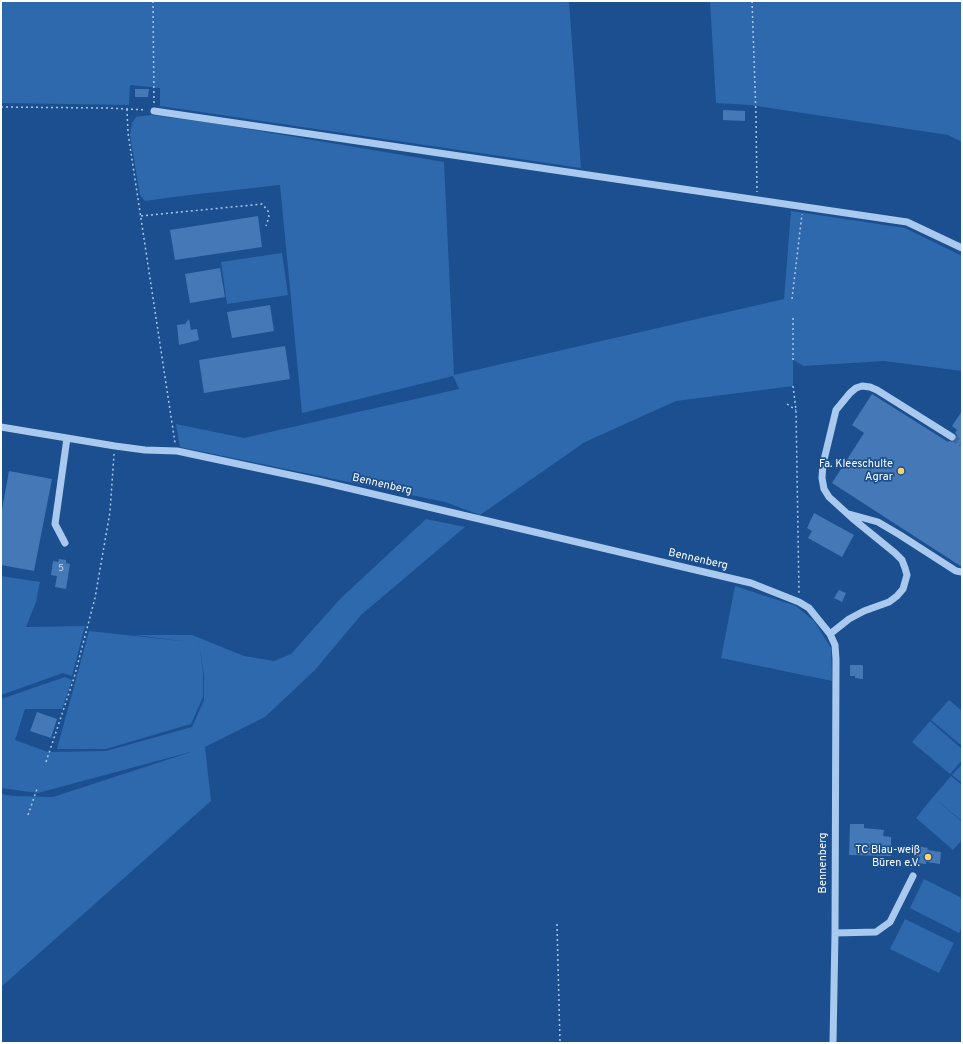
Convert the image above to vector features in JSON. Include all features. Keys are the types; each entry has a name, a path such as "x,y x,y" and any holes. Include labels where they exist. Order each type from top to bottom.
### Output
{"street":[{"path":"154,111 907,222 962,248"},
{"path":"830,634 849,618 889,602 897,596 906,583 907,575 906,568 902,560 829,497 824,489 822,478 823,464 836,410 856,388 862,386 870,387 952,437"},
{"name":"Bennenberg","path":"1,426 115,446 144,450 177,451 318,481 743,581 799,602 813,612 830,634 835,645 836,659 833,1043"},
{"path":"65,543 55,524 67,438"},
{"path":"848,514 878,522 956,571 962,572"},
{"path":"835,934 876,932 890,922 913,876"}],"path":[{"path":"1,107 127,109 154,111 153,1"},
{"path":"752,1 757,200"},
{"path":"127,109 128,133 177,451"},
{"path":"141,216 262,204 268,211 269,217 266,226"},
{"path":"792,299 803,207"},
{"path":"793,316 793,360"},
{"path":"793,386 796,410 799,602"},
{"path":"787,404 796,410"},
{"path":"46,762 74,678 95,598 110,512 115,446"},
{"path":"28,815 37,789"},
{"path":"557,924 560,1043"}],"shaded area":[{"path":"1,1 569,1 581,168 160,106 160,88 130,85 129,105 1,103"},
{"path":"710,1 962,1 962,142 948,135 750,105 716,103"},
{"path":"151,115 212,123 444,162 454,375 784,299 791,211 905,228 962,256 962,371 884,361 804,366 793,360 793,386 676,401 585,442 480,515 445,502 180,447 176,424 244,438 459,389 453,376 302,413 280,185 145,201 140,195 130,135 132,123 136,117"},
{"path":"282,253 288,295 227,304 221,262"},
{"path":"426,519 465,527 361,615 315,670 265,717 205,747 211,801 1,987 1,794 13,796 53,797 194,751 38,793 1,788 1,699 65,677 72,680 62,709 25,709 15,740 48,752 106,751 192,727 204,700 204,675 199,643 203,672 203,697 191,724 106,749 57,749 89,631 190,642 134,635 192,635 244,656 274,661 291,654 341,598"},
{"path":"1,576 40,582 36,602 26,627 85,626 72,676 63,673 1,695"},
{"path":"735,586 796,606 814,621 831,648 832,681 721,658"},
{"path":"949,700 962,711 962,746 931,720"},
{"path":"930,721 962,749 962,760 950,774 912,742"},
{"path":"962,764 962,783 952,775"},
{"path":"951,776 962,785 962,821 933,797"},
{"path":"933,797 962,822 962,840 953,850 916,818"},
{"path":"924,879 962,898 962,927 959,933 910,908"},
{"path":"905,919 954,943 939,973 890,949"}],"building":[{"path":"135,89 149,89 148,97 135,97"},
{"path":"723,110 745,111 745,121 723,120"},
{"path":"258,216 262,247 175,260 170,230"},
{"path":"220,268 225,297 190,303 185,274"},
{"path":"270,305 274,331 232,338 227,312"},
{"path":"189,319 191,330 197,329 199,340 179,345 177,325 185,324"},
{"path":"285,346 290,379 204,393 199,360"},
{"name":"Fa. Kleeschulte Agrar","path":"872,394 948,442 954,442 956,439 957,435 955,433 957,430 952,426 962,411 962,567 832,483 864,433 852,425"},
{"path":"9,471 52,479 34,571 1,565 1,515"},
{"path":"814,513 854,535 842,557 808,538 812,531 807,528"},
{"path":"59,559 66,560 66,563 70,564 66,589 55,587 57,576 51,575 53,561 58,562"},
{"path":"839,590 846,593 842,602 834,598"},
{"path":"850,665 863,665 863,679 850,676"},
{"path":"37,712 57,719 51,738 30,731"},
{"path":"850,824 864,824 864,828 884,830 883,836 891,837 891,856 849,855"},
{"name":"TC Blau-weiß Büren e.V.","path":"917,846 928,848 927,850 941,852 940,864 926,862 926,864 914,863"}],"tunnel":[{"path":"952,437 962,444"}],"place":[{"name":"Fa. Kleeschulte Agrar","path":"901,471"},
{"name":"TC Blau-weiß Büren e.V.","path":"928,857"}]}
